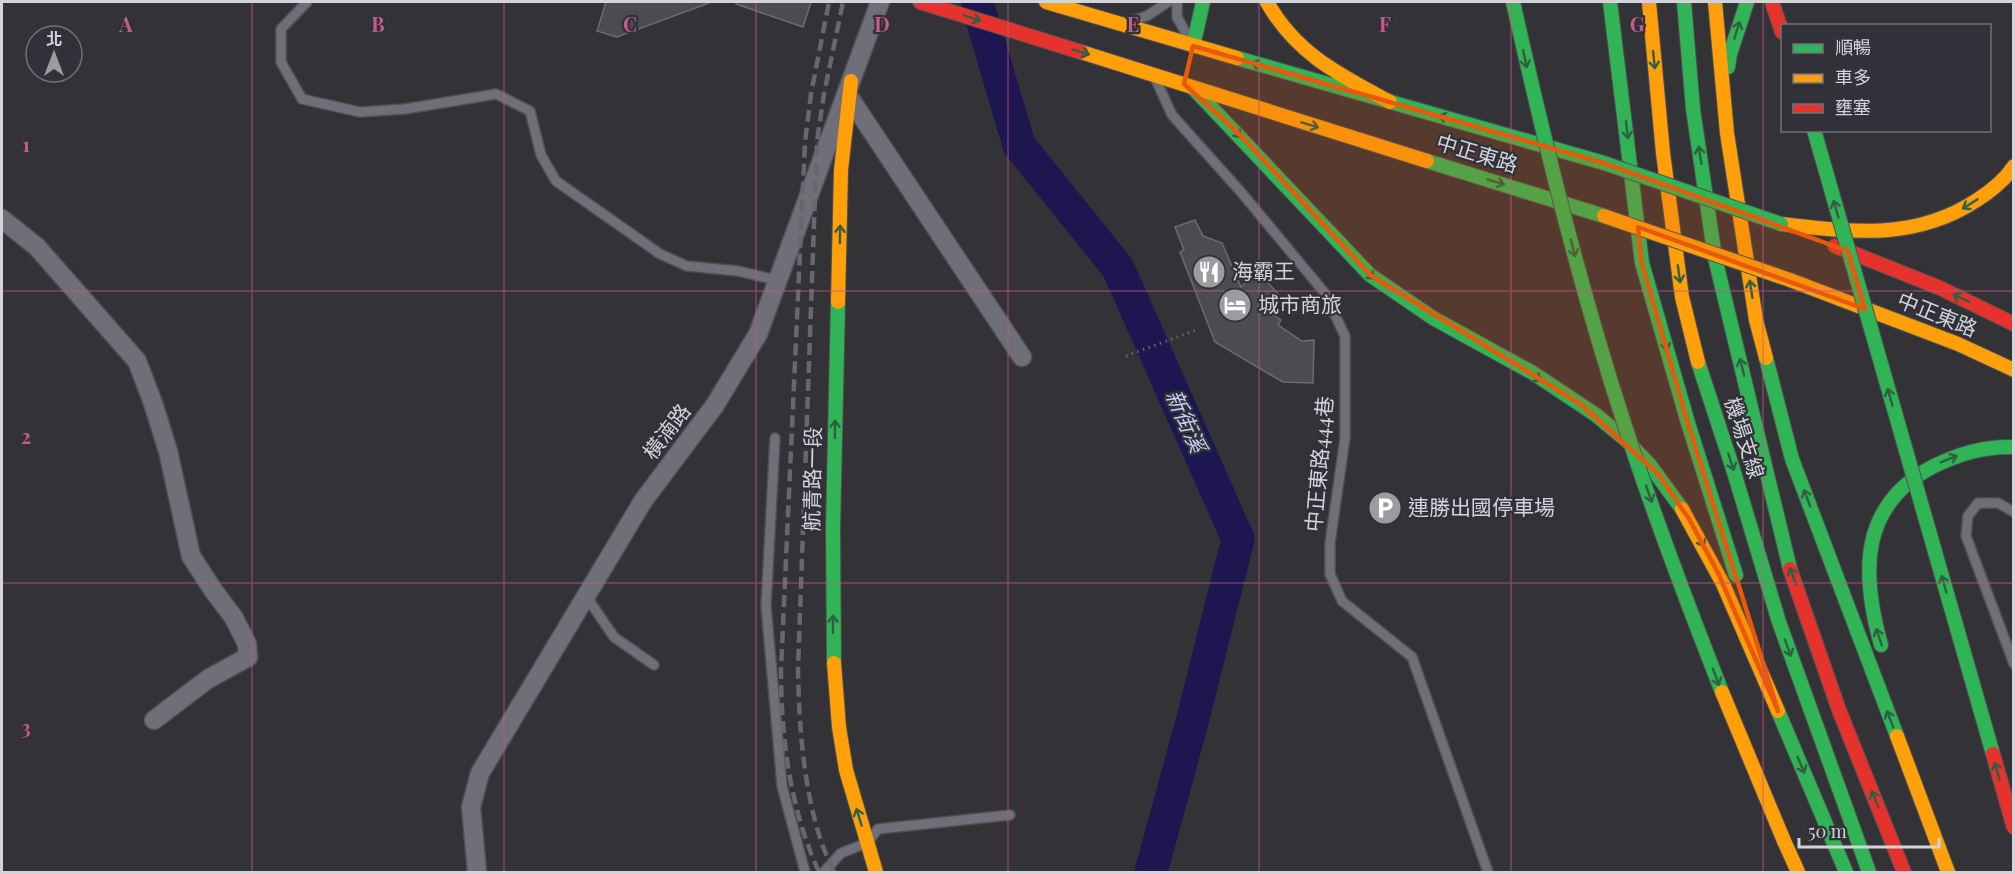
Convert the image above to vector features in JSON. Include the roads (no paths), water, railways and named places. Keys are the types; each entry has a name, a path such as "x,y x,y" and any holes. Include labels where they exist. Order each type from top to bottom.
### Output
{"main road":[{"name":"中正東路","path":"920,2 1154,75 1188,82 1604,216 1790,280 2013,368"},
{"name":"中正東路","path":"1046,2 1090,8 1120,25 1192,51 1390,102 1604,163 1781,224 1941,288 2013,324"},
{"path":"1192,51 1203,2"},
{"path":"1267,2 1285,30 1308,54 1335,73 1390,102"},
{"path":"1512,2 1536,108 1576,261 1618,402 1674,568 1722,693 1798,873"},
{"path":"1610,2 1642,263 1688,423 1778,711"},
{"path":"1619,2 1620,72"},
{"name":"機場支線","path":"1649,2 1663,153 1682,297 1700,372 1733,468 1779,622 1869,873"},
{"name":"機場支線","path":"1684,2 1693,109 1715,258 1788,563 1839,710 1904,873"},
{"path":"1715,2 1723,101 1755,320 1792,459 1948,873"},
{"path":"1723,101 1730,54 1747,2"},
{"path":"1772,2 1781,29"},
{"path":"1188,82 1370,275 1394,294 1580,404 1625,439 1657,473 1689,519 1718,573 1846,873"},
{"name":"航青路一段","path":"850,89 841,170 832,650 839,727 846,770 876,873"},
{"path":"1815,132 2013,828"},
{"path":"1781,224 1858,233 1903,231 1946,219 1979,199 2009,175 2013,166"},
{"path":"1885,654 1873,621 1867,574 1872,532 1885,507 1902,488 1926,468 1963,453 2003,446 2013,447"},
{"path":"1927,776 1945,830 1953,873"}],"street":[{"name":"橫湳路","path":"477,873 471,807 480,772 643,501 715,405 758,334 776,280 850,89 880,2"},
{"path":"850,89 1022,357"},
{"path":"2,219 37,247 137,361 168,451 191,556 234,618 247,644 248,657 208,679 154,720"}],"lane":[{"path":"307,2 281,29 281,62 303,99 360,112 405,109 496,94 530,111 541,155 556,181 660,254 687,266 738,271 776,280"},
{"path":"1120,25 1147,16 1168,2"},
{"path":"1177,2 1177,17 1192,51"},
{"name":"中正東路444巷","path":"1154,75 1172,115 1241,192 1324,292 1345,336 1345,438 1330,543 1330,574 1341,602 1412,657 1488,873"},
{"path":"775,438 766,606 782,786 805,873"},
{"path":"2013,512 1998,503 1978,503 1968,516 1966,536 2013,664"},
{"path":"586,596 614,636 654,665"},
{"path":"824,873 841,854 867,843 878,829 1010,815"}],"waterway":[{"name":"新街溪","path":"978,2 1019,145 1118,268 1238,539 1151,872"}],"railway":[{"path":"819,872 801,823 789,773 785,747 781,669 805,142 811,94 829,2"},
{"path":"834,872 824,850 810,800 802,746 798,669 817,141 843,2"}],"place":[{"name":"海霸王","path":"1209,272"},
{"name":"城市商旅","path":"1235,305"},
{"name":"連勝出國停車場","path":"1385,508"}]}
